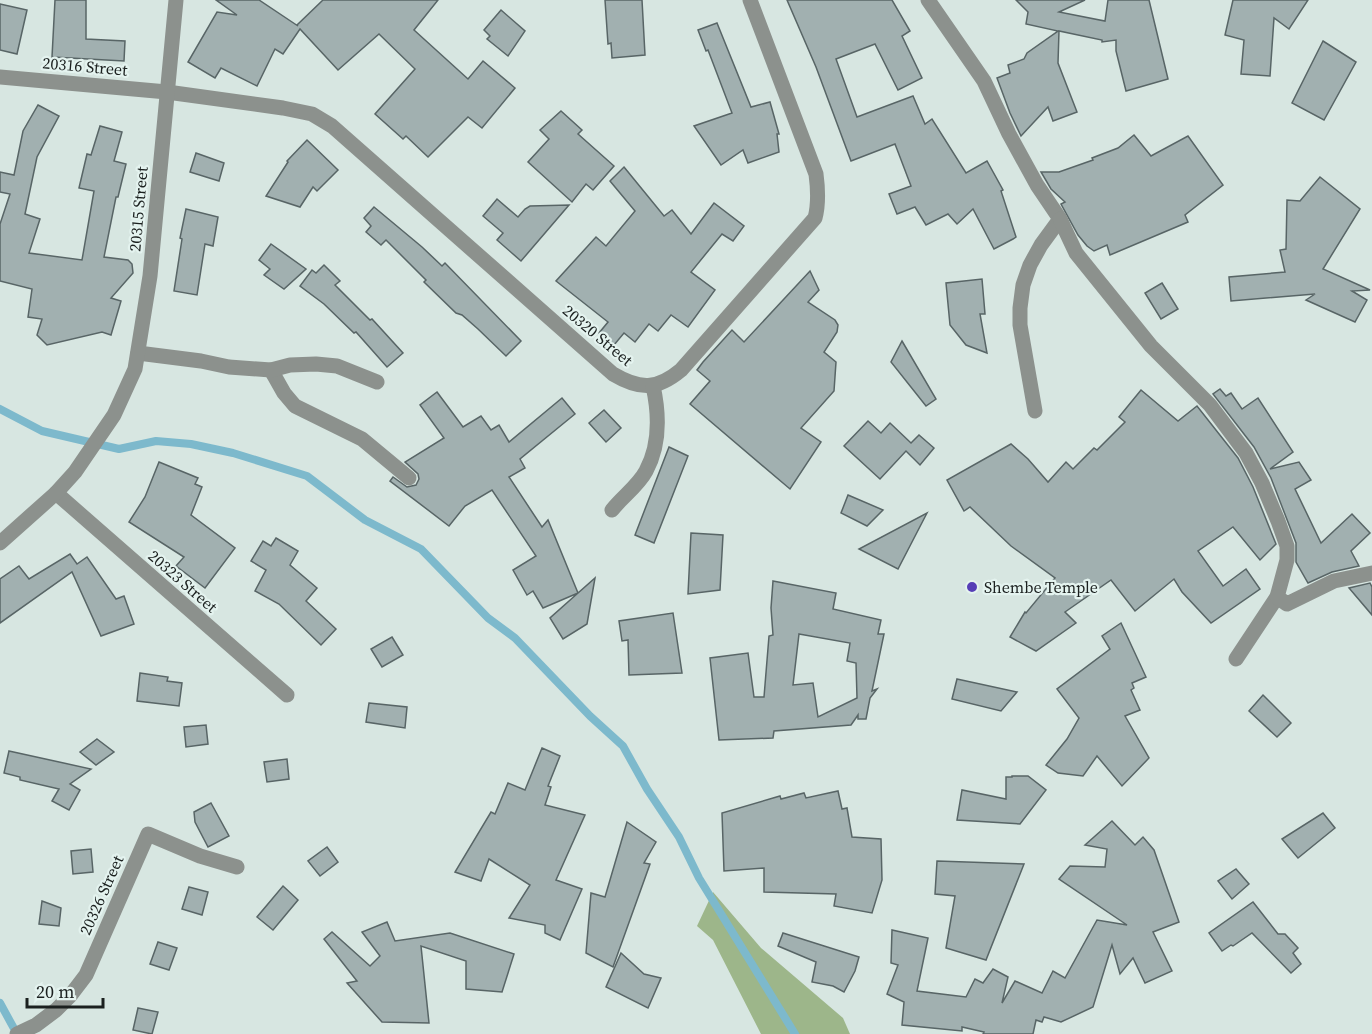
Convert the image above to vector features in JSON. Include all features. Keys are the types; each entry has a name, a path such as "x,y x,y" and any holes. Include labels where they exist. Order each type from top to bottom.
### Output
{"street":[{"name":"20315 Street","path":"56,493 75,472 114,416 135,369 150,276 176,0"},
{"path":"612,510 646,470 656,441 657,406 653,386 669,380 681,370 815,218 817,212 816,174 750,0"},
{"path":"928,0 984,81 1009,135 1037,185 1060,219 1076,253 1151,346 1210,405 1246,453 1262,483 1287,546 1287,560 1277,597 1236,659"},
{"name":"20316 Street","path":"0,77 167,92"},
{"name":"20320 Street","path":"167,92 283,108 312,114 332,126 613,374 629,384 653,386"},
{"path":"1035,411 1020,326 1020,308 1023,285 1030,265 1060,219"},
{"path":"138,353 229,367 271,370 290,365 337,366 377,382"},
{"path":"271,370 284,393 295,406 362,439 410,477"},
{"path":"0,543 56,493"},
{"name":"20323 Street","path":"56,493 286,695"},
{"path":"1277,597 1287,604 1334,581 1372,573"},
{"name":"20326 Street","path":"17,1034 36,1025 56,1011 86,975 148,834 200,856 237,867"}],"green space":[{"path":"713,892 761,948 843,1018 850,1034 761,1034 713,940 697,926"}],"building":[{"path":"55,0 86,0 86,39 125,41 124,61 52,57"},
{"path":"216,0 259,0 298,26 323,0 438,0 414,30 468,79 483,61 515,88 482,128 468,117 428,157 406,136 403,139 375,114 415,69 379,34 338,70 300,29 283,54 275,49 257,86 221,68 215,78 188,62 217,12 237,15"},
{"path":"605,0 642,0 645,55 612,58 611,43 608,44"},
{"path":"787,0 892,0 910,31 902,36 922,78 898,90 875,44 836,59 857,117 913,96 925,124 932,119 966,173 987,161 1003,190 1001,191 1016,237 994,249 973,209 957,224 948,214 926,225 915,207 897,214 889,194 911,186 895,144 851,161 816,67"},
{"path":"1016,0 1085,0 1059,12 1105,21 1108,0 1149,0 1168,79 1126,91 1116,51 1116,40 1102,42 1102,40 1059,31 1058,63 1077,112 1053,121 1048,107 1021,136 997,78 1010,73 1008,65 1024,59 1027,53 1058,31 1026,24 1028,12"},
{"path":"1233,0 1308,0 1289,29 1274,18 1270,76 1241,74 1244,40 1225,35"},
{"path":"0,4 27,10 17,54 0,50"},
{"path":"501,10 525,31 508,56 487,39 490,36 484,30"},
{"path":"717,23 751,107 770,102 779,134 777,134 779,152 748,163 743,150 721,165 694,126 732,113 698,30"},
{"path":"1323,41 1356,62 1324,120 1292,103"},
{"path":"38,105 59,116 37,157 25,214 40,219 29,253 82,260 94,191 79,188 87,154 91,155 100,126 122,132 114,161 126,164 118,197 116,197 104,257 128,260 132,264 133,273 111,298 121,301 111,335 102,332 47,345 37,335 42,319 28,317 32,289 0,281 0,224 10,194 0,192 0,172 14,175 23,131"},
{"path":"561,111 582,130 578,134 614,166 593,190 586,184 572,202 528,162 549,139 540,130"},
{"path":"1134,135 1151,156 1188,136 1223,185 1185,215 1188,222 1110,255 1107,245 1094,251 1078,235 1061,204 1065,202 1051,189 1041,172 1059,172 1093,160 1092,158 1118,148"},
{"path":"307,140 338,170 317,191 313,187 300,207 266,196 287,161"},
{"path":"196,153 224,163 219,181 190,172"},
{"path":"624,167 664,216 672,210 691,234 714,203 744,226 733,241 722,234 691,272 715,290 688,327 671,315 658,331 649,324 635,342 624,333 614,345 599,333 608,322 556,281 596,237 606,246 635,211 610,181"},
{"path":"1320,177 1360,209 1323,269 1370,290 1352,291 1367,300 1355,322 1306,300 1315,294 1231,301 1229,277 1285,272 1280,250 1286,249 1287,200 1300,201"},
{"path":"497,199 518,217 530,206 569,205 521,261 497,240 503,233 483,216"},
{"path":"374,207 442,266 445,263 521,341 506,356 462,315 456,313 386,240 381,245 366,232 371,226 364,218"},
{"path":"186,209 218,217 213,246 205,244 197,295 174,291"},
{"path":"271,244 306,269 284,289 264,275 270,269 259,260"},
{"path":"324,265 340,281 335,285 370,320 372,319 403,353 387,367 356,332 354,333 324,304 300,286 312,270 316,273"},
{"path":"810,271 819,290 808,302 835,320 838,325 837,332 824,352 836,362 834,391 801,428 821,442 790,489 690,404 710,381 697,370 703,362 732,330 744,342"},
{"path":"982,279 985,314 980,314 987,353 966,345 950,325 946,283"},
{"path":"1162,283 1178,309 1161,319 1145,293"},
{"path":"902,341 936,399 926,406 891,362"},
{"path":"1220,389 1226,396 1231,393 1242,409 1258,398 1293,452 1270,469 1299,462 1311,480 1295,489 1321,543 1352,514 1370,533 1351,551 1359,566 1332,572 1308,583 1296,562 1296,543 1271,478 1254,447 1213,394"},
{"path":"1141,390 1178,421 1197,406 1238,458 1253,487 1276,544 1260,560 1233,527 1198,551 1223,586 1246,569 1260,589 1211,623 1182,592 1174,579 1135,611 1111,580 1065,612 1076,623 1036,651 1010,637 1025,612 1055,578 1011,546 970,507 964,511 947,480 1011,444 1048,482 1066,462 1073,469 1094,448 1097,450 1125,422 1119,417"},
{"path":"437,392 463,427 481,416 491,430 499,425 509,442 562,398 575,414 520,459 525,468 509,477 542,527 548,520 578,593 543,608 533,591 527,595 513,570 536,556 492,490 465,506 449,526 390,481 393,477 407,487 416,485 419,479 418,474 405,462 444,438 420,405"},
{"path":"604,410 621,428 606,442 589,423"},
{"path":"868,421 881,433 890,423 911,443 919,435 934,448 920,465 906,451 880,479 844,446"},
{"path":"669,447 688,456 654,543 635,535"},
{"path":"159,462 198,478 195,484 202,487 191,515 235,548 205,588 176,566 184,557 129,522 145,497"},
{"path":"848,495 883,510 867,526 841,513"},
{"path":"927,513 898,569 859,549"},
{"path":"691,533 723,535 720,590 688,594"},
{"path":"276,538 298,551 290,565 317,588 306,601 336,629 321,645 279,604 255,591 266,570 251,561 263,541 271,546"},
{"path":"70,554 77,564 87,557 116,599 124,596 134,624 101,636 72,572 0,623 0,579 19,566 29,579"},
{"path":"595,578 587,624 563,639 550,618"},
{"path":"773,581 836,593 833,609 881,620 878,634 884,634 872,691 877,689 870,698 866,719 858,719 858,715 851,725 774,731 773,738 719,740 710,658 748,653 754,697 764,697 769,636 773,635 771,608","holes":["799,634 850,643 847,661 856,663 857,698 818,717 813,683 793,685"]},
{"path":"1370,583 1372,587 1372,615 1349,588"},
{"path":"673,613 682,673 629,675 628,640 622,641 619,621"},
{"path":"1121,623 1146,677 1132,683 1134,688 1131,690 1140,710 1125,716 1149,758 1122,786 1097,756 1083,776 1058,773 1046,765 1067,739 1079,718 1057,689 1110,649 1102,636"},
{"path":"392,637 403,655 382,667 371,649"},
{"path":"140,673 168,677 167,681 182,683 179,706 137,701"},
{"path":"957,679 1017,692 1001,711 952,699"},
{"path":"1263,695 1291,723 1277,737 1249,711"},
{"path":"369,703 407,707 405,728 366,722"},
{"path":"206,725 208,744 186,747 184,727"},
{"path":"97,739 114,752 96,765 80,752"},
{"path":"542,748 560,756 548,786 551,787 545,805 585,815 556,880 582,889 560,940 545,933 545,925 509,918 530,885 489,859 481,881 455,872 491,812 495,814 508,783 525,790"},
{"path":"9,751 91,769 70,784 80,790 69,810 52,801 59,789 20,780 20,777 4,773"},
{"path":"287,759 289,779 267,782 264,762"},
{"path":"1028,776 1046,790 1020,824 957,820 962,790 1006,799 1006,777"},
{"path":"838,791 842,809 847,808 852,837 881,839 882,880 872,913 834,906 836,894 764,892 764,868 724,871 722,813 780,796 781,799 804,793 806,798"},
{"path":"211,803 229,836 208,847 195,822 194,812"},
{"path":"1323,813 1335,828 1298,858 1282,839"},
{"path":"1112,821 1135,845 1143,837 1154,850 1179,922 1153,932 1172,971 1145,983 1133,958 1120,974 1112,945 1093,1007 1061,1022 1044,1017 1042,1022 1036,1020 1033,1034 983,1034 984,1032 962,1027 962,1031 902,1025 904,1002 887,994 898,965 891,963 892,930 928,938 917,991 966,997 975,979 983,983 993,969 1008,977 1002,1003 1015,981 1042,993 1053,971 1065,978 1097,920 1127,925 1059,879 1070,866 1105,867 1107,849 1085,845"},
{"path":"627,822 656,842 644,863 650,864 613,967 586,953 591,893 605,897"},
{"path":"327,847 338,862 320,876 308,861"},
{"path":"91,849 93,872 73,874 71,851"},
{"path":"937,861 1024,864 986,960 946,948 955,896 935,894"},
{"path":"1236,869 1249,884 1232,899 1218,881"},
{"path":"283,886 298,900 273,930 257,917"},
{"path":"189,887 208,892 202,915 182,909"},
{"path":"42,901 61,908 59,926 39,924"},
{"path":"1253,902 1278,934 1285,934 1298,948 1293,953 1301,964 1291,973 1252,933 1222,951 1209,933"},
{"path":"387,922 395,941 450,933 514,954 502,992 466,989 466,961 421,946 429,1023 382,1022 347,983 357,981 324,939 332,932 370,966 380,956 362,932"},
{"path":"783,933 859,957 855,971 844,992 833,986 812,982 816,962 778,946"},
{"path":"158,942 177,948 169,970 150,964"},
{"path":"621,953 644,974 661,978 648,1008 606,987"},
{"path":"138,1008 158,1012 152,1034 133,1030"}],"waterway":[{"path":"0,409 42,431 119,449 156,441 191,444 233,453 307,476 365,520 421,549 488,618 515,638 590,716 623,746 647,789 679,837 699,878 795,1034"},
{"path":"0,1003 17,1034"}],"place":[{"name":"Shembe Temple","path":"972,587"}]}
